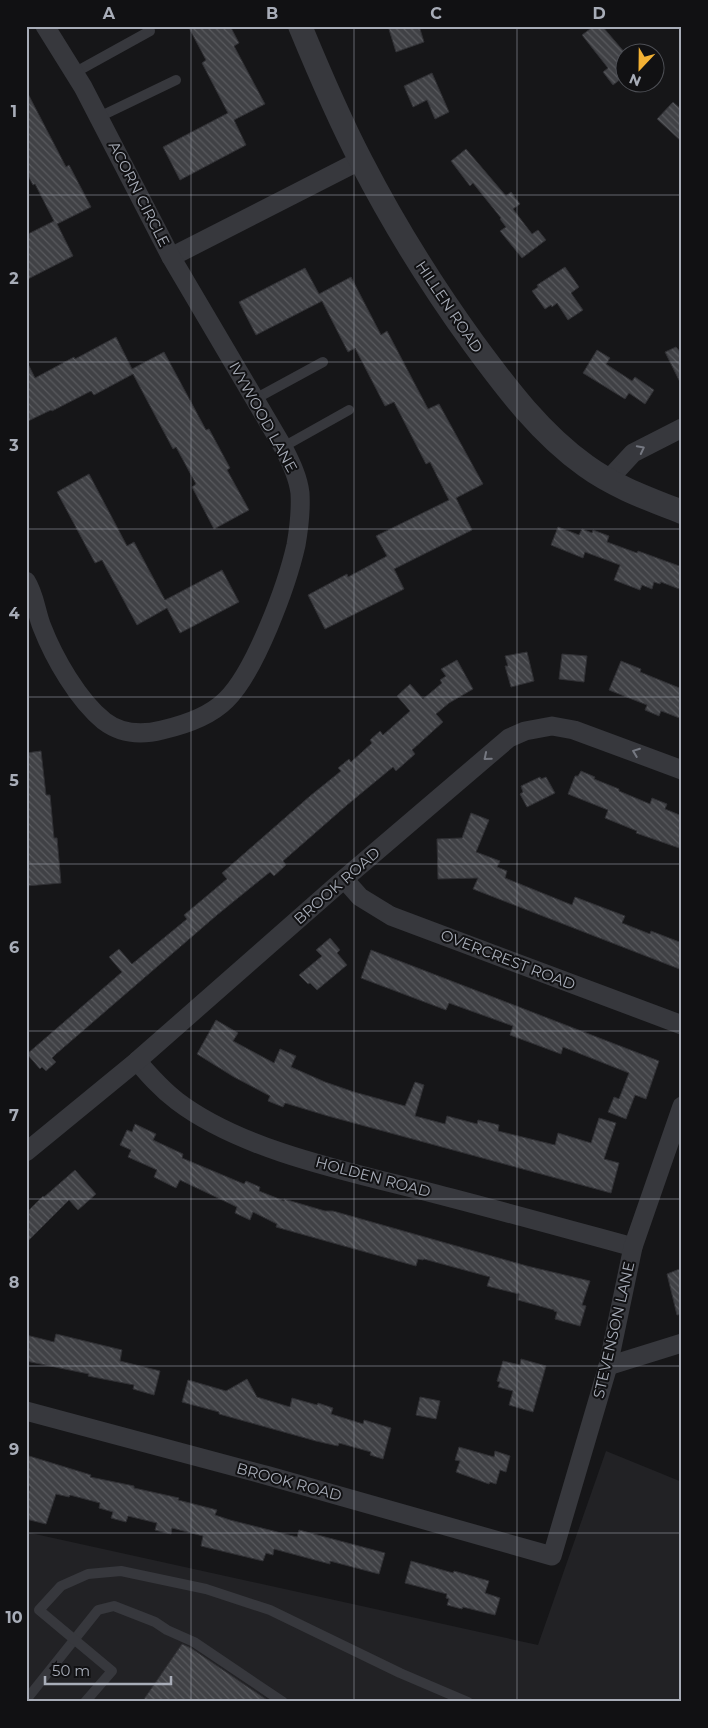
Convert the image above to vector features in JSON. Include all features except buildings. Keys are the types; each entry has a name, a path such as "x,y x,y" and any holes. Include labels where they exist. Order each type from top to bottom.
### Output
{"street":[{"name":"ACORN CIRCLE","path":"44,26 99,117 171,257 361,160"},
{"name":"HILLEN ROAD","path":"300,26 331,98 361,160 415,257 489,365 518,401 556,442 587,467 636,494 682,512"},
{"name":"IVYWOOD LANE","path":"26,581 33,596 43,629 67,679 97,715 106,722 128,732 149,733 176,727 203,715 225,701 242,680 253,661 292,560 300,518 300,491 295,473 283,447 171,257"},
{"path":"608,480 633,453 682,428"},
{"name":"BROOK ROAD","path":"26,1152 137,1061 344,879 509,738 525,731 552,726 574,730 682,770"},
{"name":"OVERCREST ROAD","path":"344,879 360,897 391,916 682,1025"},
{"name":"HOLDEN ROAD","path":"137,1061 159,1086 177,1101 200,1117 229,1132 330,1166 633,1247"},
{"name":"STEVENSON LANE","path":"552,1556 608,1366 633,1247 682,1106"},
{"path":"608,1366 682,1343"},
{"name":"BROOK ROAD","path":"26,1411 269,1476 552,1556"}],"lane":[{"path":"74,73 150,30"},
{"path":"99,117 176,80"},
{"path":"255,400 323,362"},
{"path":"283,447 350,410"},
{"path":"85,1702 112,1671 39,1610 61,1586 88,1574 121,1571 206,1589 270,1610 400,1673 468,1702"},
{"path":"26,1700 98,1610 114,1606 155,1622 167,1630 194,1642 283,1702"}],"shaded area":[{"path":"606,1451 682,1482 682,1702 26,1702 26,1532 538,1645"}]}
